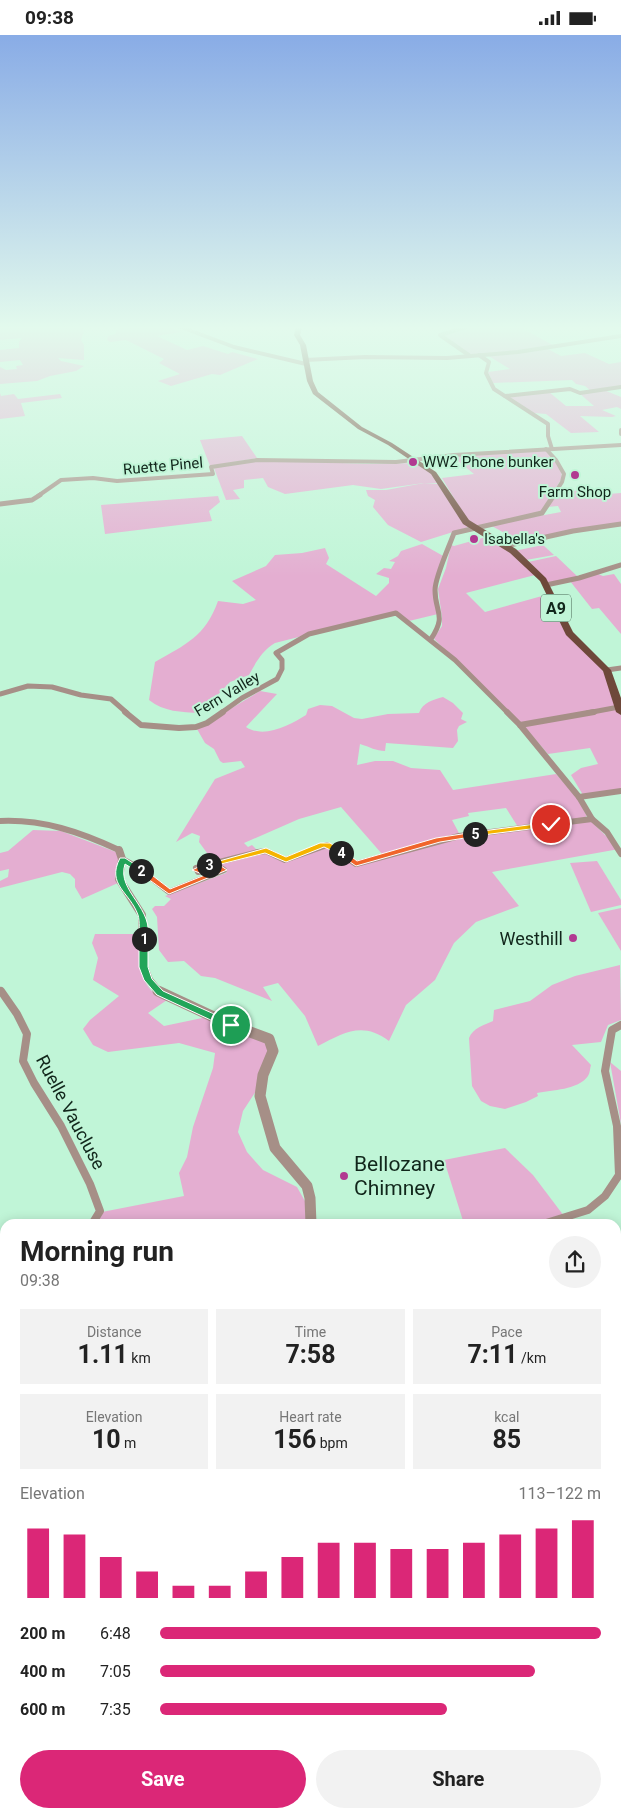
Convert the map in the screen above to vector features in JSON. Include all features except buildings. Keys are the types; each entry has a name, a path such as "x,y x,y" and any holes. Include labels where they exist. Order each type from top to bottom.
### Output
{"main road":[{"name":"A9","path":"337,410 360,428 414,459 437,476 459,513 473,527 505,546 535,571 546,585 558,613 570,633 607,670 620,709"}],"street":[{"path":"526,410 548,425 548,436 552,449"},
{"path":"414,459 621,445"},
{"path":"546,449 564,474 562,482 542,513 473,527 454,533 435,589 440,618 439,627 431,639 520,725 579,797 592,819 607,832 621,854"},
{"name":"Ruette Pinel","path":"0,504 32,500 61,480 93,478 117,481 213,474 211,467 257,459 364,463 414,459"},
{"path":"505,546 621,524"},
{"path":"546,585 579,578 621,565"},
{"name":"Fern Valley","path":"0,695 28,686 52,687 81,695 111,699 141,725 179,729 196,727 207,723 234,703 276,679 282,669 282,660 276,653 310,634 396,613 431,639"},
{"path":"607,670 621,668"},
{"path":"520,725 620,709"},
{"path":"579,797 621,791"},
{"path":"0,821 34,820 82,834 120,855 169,892 224,870 198,872 196,869 258,852 266,851 286,860 327,845 356,864 460,836 592,819"},
{"path":"120,855 119,879 142,915 144,967 148,980 160,993 231,1025 269,1039 273,1046 274,1051 263,1075 260,1096 274,1148 307,1187 310,1198 311,1219"},
{"name":"Ruelle Vaucluse","path":"0,990 28,1034 23,1061 34,1083 61,1126 90,1184 100,1211 95,1219"},
{"path":"559,1219 588,1210 605,1196 619,1175 617,1126 605,1071 612,1030 621,1025"}],"shaded area":[{"path":"0,410 23,410 25,416 0,419"},
{"path":"529,410 602,410 616,416 580,416 599,432 571,433 546,414 534,413"},
{"path":"242,436 257,458 210,466 200,440"},
{"path":"545,450 558,466 562,478 540,513 475,526 467,520 442,478 474,474 452,456"},
{"path":"262,460 368,464 416,463 432,473 439,483 424,484 439,484 469,527 421,542 388,525 373,507 375,500 368,496 366,490 386,490 424,483 381,489 353,485 285,494 268,487 263,478 244,480 244,488 233,490 240,499 226,500 214,468"},
{"path":"590,489 595,495 621,493 621,523 519,541 490,525 561,512 558,506 547,507 557,493"},
{"path":"218,496 220,502 209,511 212,521 105,534 101,505"},
{"path":"486,537 508,549 535,575 466,593 485,612 542,596 549,598 553,611 567,634 601,668 609,680 621,715 621,790 583,795 571,775 581,768 598,764 590,748 548,754 521,723 435,640 434,638 442,626 438,589 446,568 451,545 454,546"},
{"path":"422,544 445,557 434,589 438,614 409,621 397,612 275,643 263,653 249,675 230,682 200,713 179,712 167,709 149,700 155,662 185,644 201,631 213,613 218,601 243,604 256,600 232,581 266,566 275,555 302,553 325,548 329,558 326,564 376,596 389,583 389,578 376,574 384,568 391,569 395,562 389,561 398,556 401,551"},
{"path":"543,545 554,555 526,560 514,551"},
{"path":"556,556 578,577 550,583 545,582 528,562"},
{"path":"598,574 603,576 614,574 621,584 621,634 599,608 592,609 570,581"},
{"path":"260,691 277,694 246,727 261,732 277,729 292,723 306,715 308,709 320,705 332,706 354,718 362,719 388,714 419,713 432,700 443,697 453,703 463,713 461,719 467,722 459,726 457,730 458,741 453,748 386,743 385,751 360,744 357,765 375,761 393,761 411,768 440,770 453,790 556,774 576,796 587,816 581,819 518,827 506,808 468,813 469,816 452,820 460,835 382,854 341,807 299,819 244,843 248,847 252,845 257,850 217,861 207,853 199,842 200,836 192,833 176,842 215,779 245,767 241,761 223,763 220,761 214,749 205,743 197,729"},
{"path":"592,822 619,849 492,872 519,906 476,922 454,943 435,980 406,1005 389,1041 379,1035 362,1030 345,1033 318,1046 305,1016 278,983 263,987 272,1001 215,978 201,976 184,961 168,962 159,950 157,917 152,909 155,906 164,906 171,899 165,896 226,873 227,870 201,870 264,852 283,862 327,847 355,866 459,838"},
{"path":"33,830 61,831 116,852 119,860 115,879 118,883 82,899 75,887 75,879 70,874 62,872 0,888 0,881 8,877 9,869 0,871 0,853 8,851"},
{"path":"597,861 621,900 621,905 591,912 570,863"},
{"path":"621,908 621,951 598,913"},
{"path":"95,934 139,934 140,964 145,981 150,989 167,1000 148,1013 164,1026 207,1017 260,1039 269,1047 256,1091 243,1111 238,1132 247,1152 263,1170 297,1187 306,1203 307,1219 98,1219 102,1212 184,1196 179,1173 187,1157 193,1127 213,1068 215,1053 179,1043 108,1052 93,1045 83,1029 90,1020 119,996 93,980 98,958 92,943"},
{"path":"620,965 621,1020 608,1025 601,1042 572,1045 591,1065 589,1075 584,1081 564,1089 537,1093 538,1096 526,1102 505,1109 490,1106 481,1101 472,1086 469,1038 476,1029 493,1021 494,1010 530,1001 552,985 575,976"},
{"path":"610,1062 621,1071 621,1124"},
{"path":"505,1148 533,1175 564,1216 552,1219 462,1219 444,1160"}],"place":[{"name":"WW2 Phone bunker","path":"413,462"},
{"name":"Farm Shop","path":"575,475"},
{"name":"Isabella's","path":"474,539"},
{"name":"Westhill","path":"573,938"},
{"name":"Bellozane Chimney","path":"344,1176"}],"route":[{"path":"231,1025 160,993 148,980 144,967 144,924 140,910 119,879 122,859 137,867 169,892 224,870 205,873 198,872 196,869 258,852 271,852 286,860 298,854 327,845 336,849 356,864 439,840 551,824"}]}
